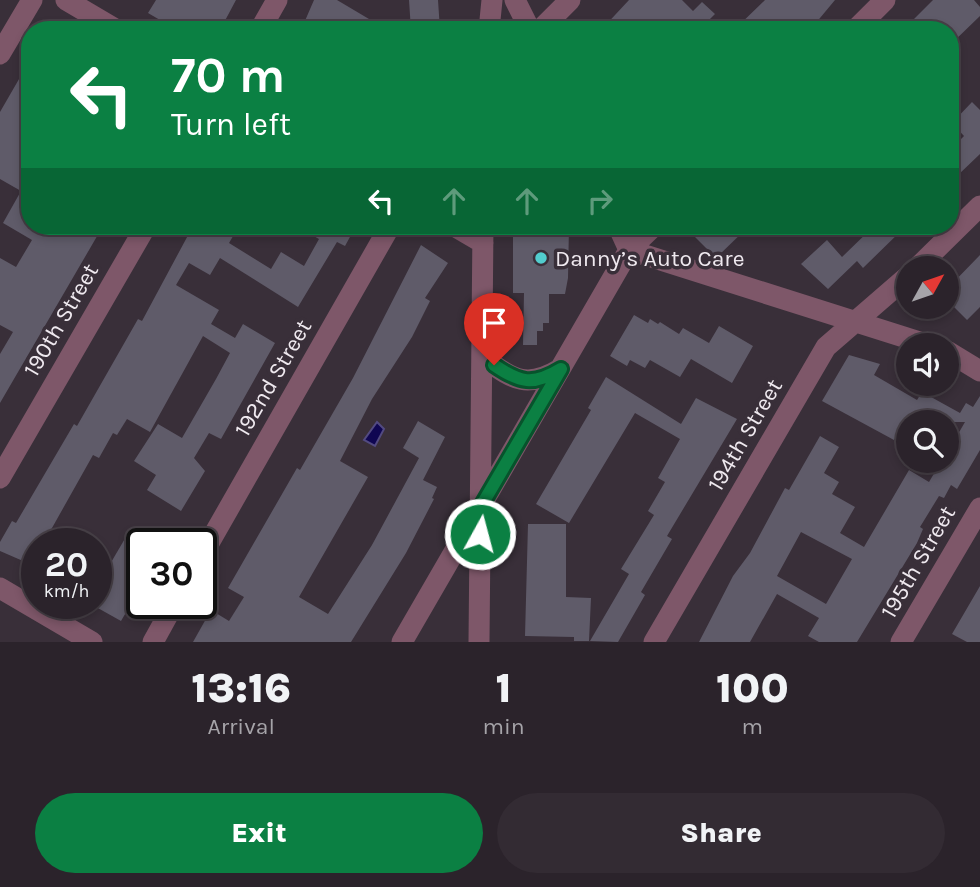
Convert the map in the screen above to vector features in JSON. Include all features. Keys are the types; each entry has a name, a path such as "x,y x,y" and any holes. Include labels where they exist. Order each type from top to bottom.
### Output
{"street":[{"path":"0,54 32,0"},
{"path":"66,0 102,21"},
{"path":"265,21 278,0"},
{"path":"490,21 492,0"},
{"path":"515,0 526,21"},
{"path":"549,21 570,0"},
{"path":"864,21 885,0"},
{"path":"959,227 980,206"},
{"name":"190th Street","path":"0,478 141,235"},
{"name":"192nd Street","path":"217,529 385,235"},
{"path":"479,642 483,235"},
{"path":"622,235 629,250 896,335"},
{"path":"402,642 629,250 645,235"},
{"path":"929,256 951,235"},
{"name":"194th Street","path":"654,642 826,348 896,287"},
{"path":"482,357 512,378 527,381 544,379 561,369"},
{"path":"959,358 980,371"},
{"name":"195th Street","path":"901,642 980,508"},
{"path":"0,588 93,642"},
{"path":"153,642 166,619"}],"shaded area":[{"path":"377,422 384,429 375,446 364,440"}],"building":[{"path":"156,0 236,0 225,21 162,21 148,13"},
{"path":"314,0 337,0 369,19 368,21 305,21"},
{"path":"409,0 438,0 439,21 410,21"},
{"path":"629,0 682,0 693,11 702,2 715,14 708,21 609,21"},
{"path":"765,0 835,0 818,21 743,21"},
{"path":"933,0 974,0 980,7 980,16 959,36 959,21 912,21"},
{"path":"21,76 21,191 0,179 0,112"},
{"path":"972,102 980,110 980,154 959,174 959,141 964,136 959,131 959,116"},
{"path":"21,191 21,234 3,223"},
{"path":"23,235 98,235 0,403 0,354 13,332 0,325 0,258 16,267 32,240"},
{"path":"188,235 234,235 229,243 271,269 281,252 304,266 319,239 312,235 351,235 345,246 337,242 298,307 220,258 210,275 189,263 176,285 219,310 211,324 235,338 243,324 275,343 221,439 209,433 194,458 205,471 181,511 147,490 156,475 134,461 158,424 182,438 216,379 230,353 203,336 150,432 127,419 117,435 113,433 99,458 93,455 52,528 21,528 21,560 0,551 0,542 12,521 16,523 74,424 77,426 138,319 142,321"},
{"path":"513,235 569,235 565,294 549,294 549,323 543,323 543,331 537,331 537,345 523,345 524,293 513,293"},
{"path":"697,235 740,235 716,258 695,237"},
{"path":"865,235 897,235 863,268 857,261 828,289 801,264 827,240 842,257"},
{"path":"421,245 448,263 425,298 430,301 412,337 372,399 340,461 368,477 299,597 328,614 372,545 419,458 403,448 418,421 445,437 423,480 437,487 432,498 434,499 406,553 351,642 193,642 206,619 217,619 217,614 229,621 244,597 228,588 353,378"},
{"path":"980,255 980,307 967,320 959,312 959,277"},
{"path":"634,315 648,323 650,319 658,324 660,322 679,334 683,328 709,343 719,326 753,346 732,383 691,359 680,377 650,360 645,368 630,360 627,366 610,356"},
{"path":"849,355 880,364 874,375 896,388 896,396 910,396 917,400 920,396 929,396 955,410 896,410 894,440 822,401"},
{"path":"606,377 681,424 696,398 737,419 667,536 672,539 641,592 645,595 618,642 590,641 629,574 621,569 654,515 648,511 665,482 658,478 680,439 635,413 569,523 536,504 591,410 588,408"},
{"path":"980,396 980,450 957,489 951,485 944,498 939,496 920,527 923,529 917,543 857,642 819,642 808,636 819,618 777,594 750,642 699,642 733,576 750,553 785,488 789,490 820,436 839,447 824,473 839,482 832,494 855,507 840,533 864,547 907,473 914,473 929,482 934,473 959,473 959,432 965,422 959,422 959,412 966,403 973,407","holes":["801,532 852,559 826,604 777,576"]},
{"path":"528,524 566,524 566,597 591,598 589,641 574,641 574,637 525,636"},
{"path":"126,537 126,612 121,621 112,616 112,561"},
{"path":"980,586 980,642 967,642 952,634"}],"place":[{"name":"Danny’s Auto Care","path":"541,258"}],"route":[{"path":"480,534 480,508 561,369 544,379 527,381 512,378 494,365"}]}
